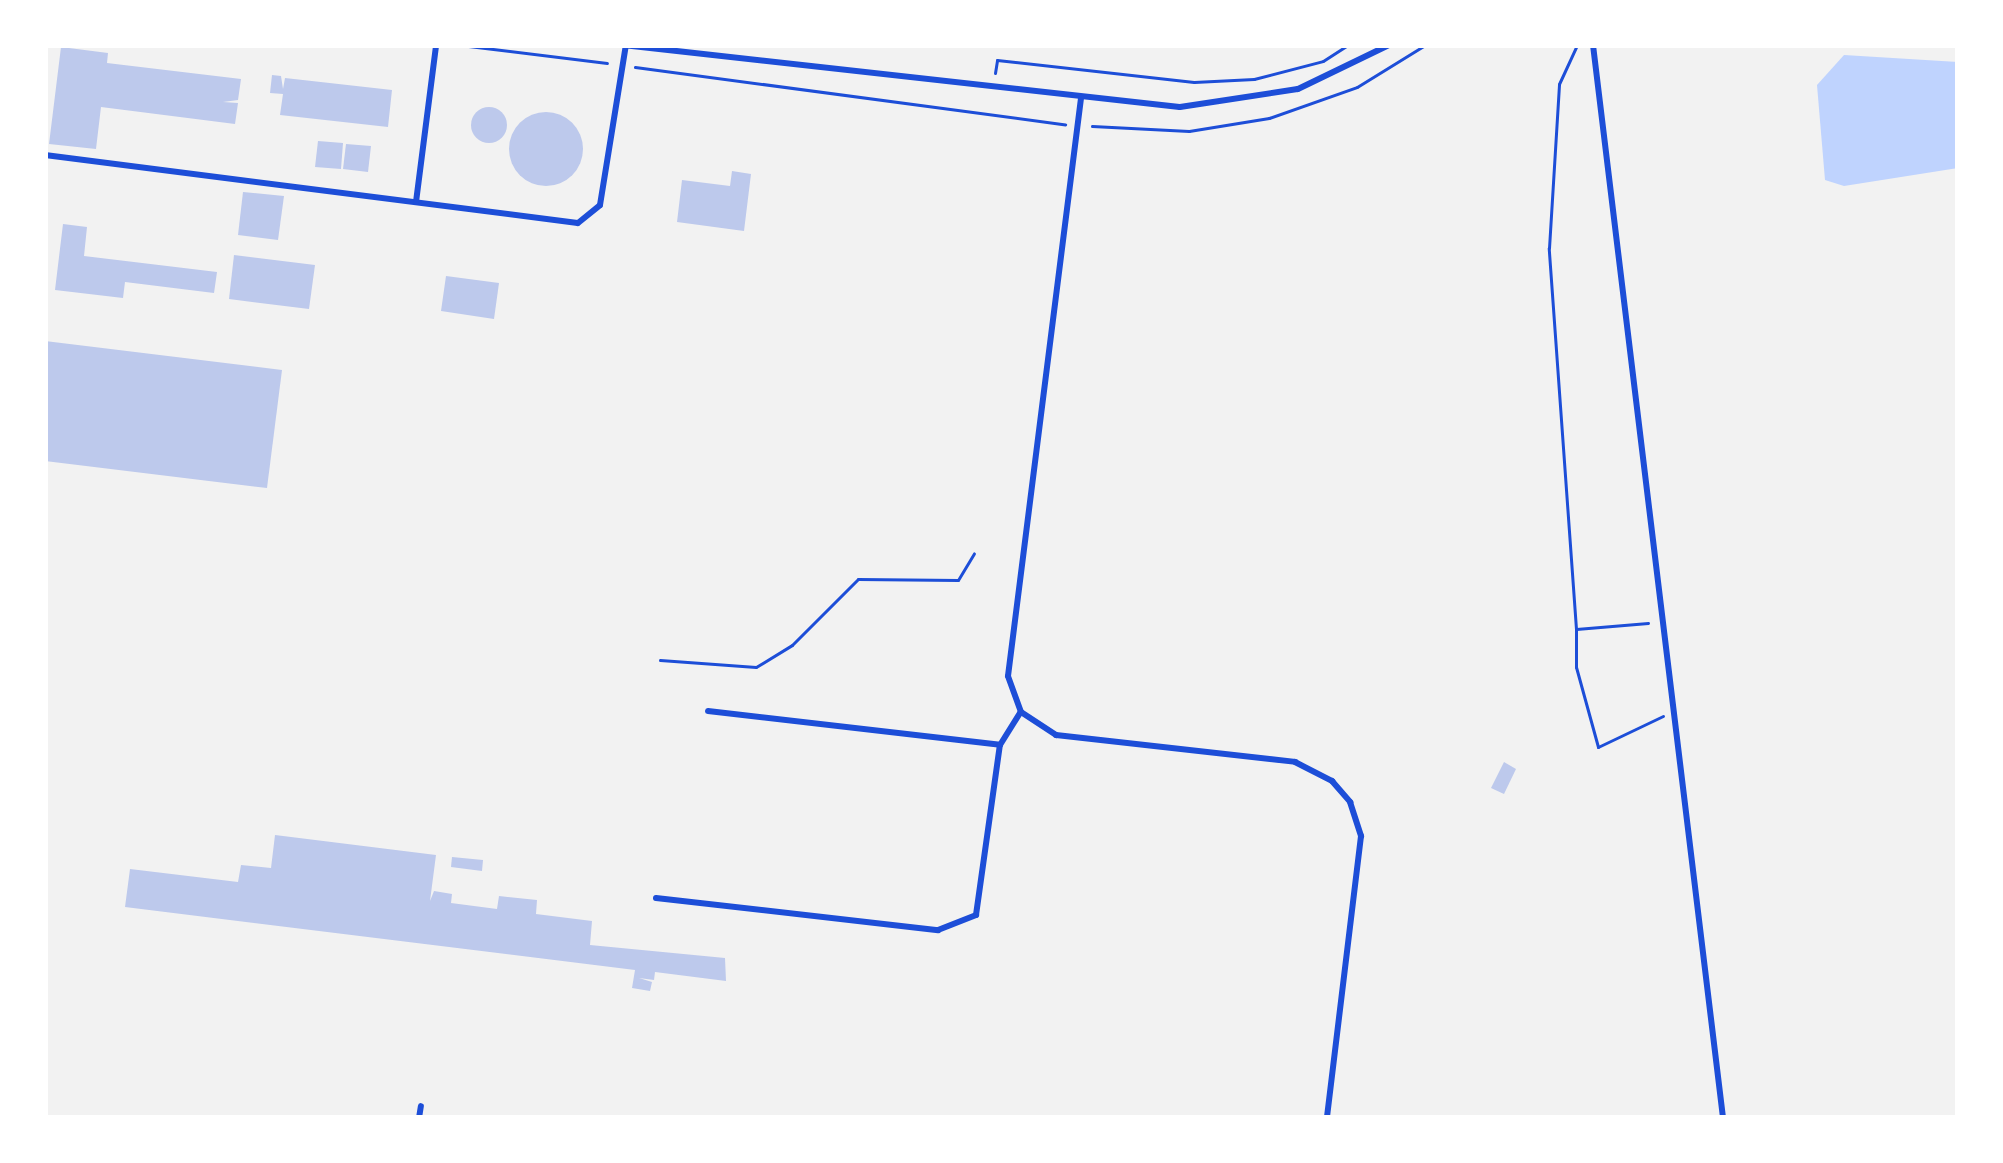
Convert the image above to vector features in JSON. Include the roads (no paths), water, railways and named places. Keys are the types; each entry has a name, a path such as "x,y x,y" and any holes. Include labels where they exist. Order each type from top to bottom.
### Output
{"lane":[{"path":"416,202 436,45"},
{"path":"45,155 578,224 600,205 625,45 1180,107 1242,102 1330,77 1388,45"},
{"path":"1592,45 1667,617 1723,1118"},
{"path":"1081,98 1008,676 1021,712 1056,735 1295,762 1332,782 1350,802 1360,836 1327,1118"},
{"path":"708,711 1000,746"},
{"path":"656,898 959,927 983,900 1000,746 1021,712"},
{"path":"419,1118 421,1106"}],"water":[{"path":"1844,55 1958,62 1958,168 1844,186 1825,180 1817,85"}]}
